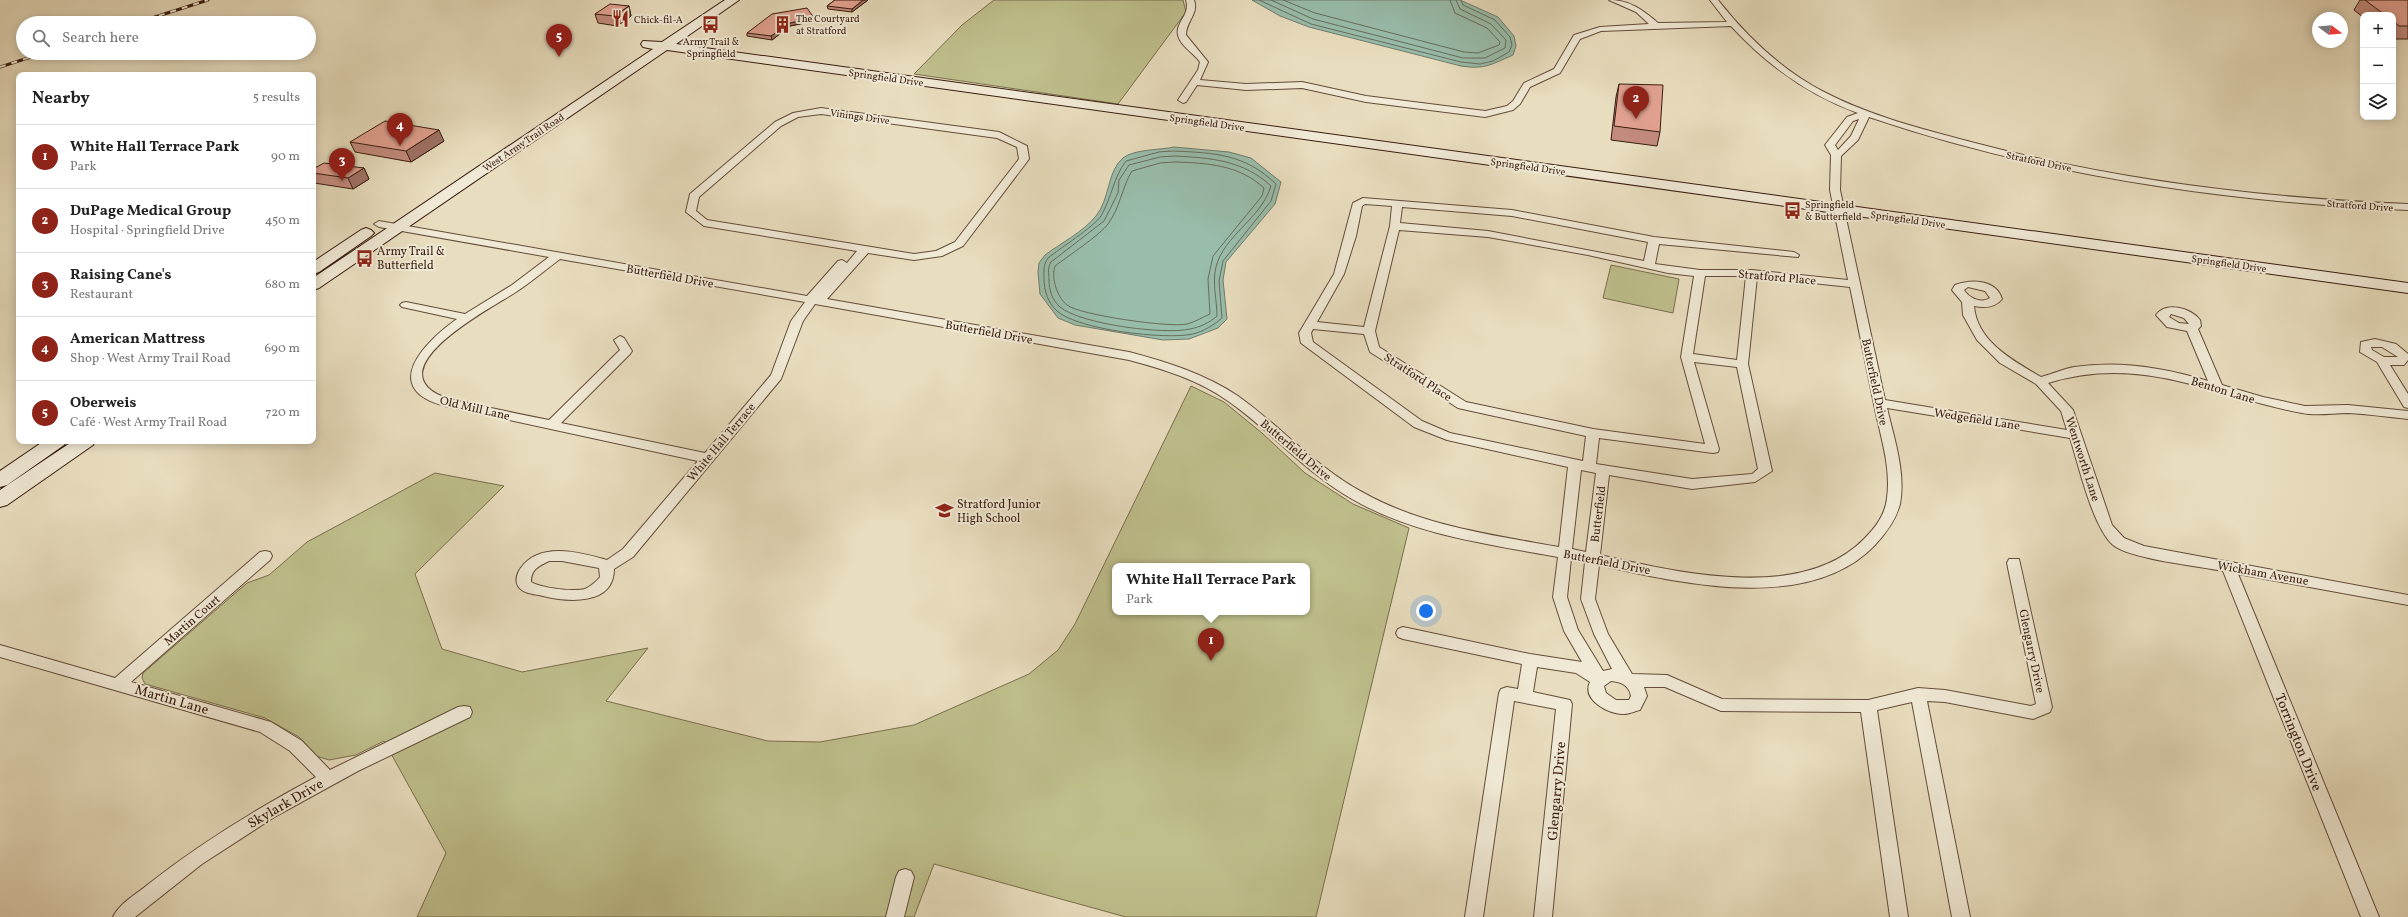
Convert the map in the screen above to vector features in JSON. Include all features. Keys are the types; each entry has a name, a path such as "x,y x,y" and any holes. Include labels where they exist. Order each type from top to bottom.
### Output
{"street":[{"name":"West Army Trail Road","path":"316,267 712,0"},
{"name":"West Army Trail Road","path":"316,283 733,0"},
{"path":"1183,100 1202,70 1204,62 1182,35 1182,27 1192,13 1193,6 1190,0"},
{"path":"1613,0 1639,10 1656,26"},
{"name":"Stratford Drive","path":"1714,0 1733,24 1769,59 1804,84 1865,114 1982,148 2078,169 2155,182 2330,203 2408,207"},
{"path":"1195,82 1246,87 1302,85 1366,99 1485,114 1510,108 1517,102 1523,89 1527,85 1557,71 1577,37 1600,29 1733,24"},
{"name":"Springfield Drive","path":"647,44 2408,288"},
{"name":"Vinings Drive","path":"821,111 999,135 1022,146 1024,159 958,244 938,254 914,257 860,249 704,223 691,212 694,196 778,124 796,115 821,111"},
{"path":"1836,155 1847,149 1853,137 1863,126 1865,114"},
{"name":"Butterfield Drive","path":"379,224 1129,356 1157,363 1188,374 1232,398 1341,486 1377,506 1428,525 1680,577 1736,583 1787,579 1809,574 1851,559 1874,537 1886,522 1894,496 1894,470 1835,190 1836,155 1830,145 1850,119 1865,114"},
{"path":"1752,273 1742,364 1765,471 1755,478 1692,484 1582,466 1447,436 1418,424 1307,343 1305,333 1339,274 1351,236 1357,205 1363,201 1512,212 1654,240 1794,255"},
{"path":"1310,325 1369,331 1395,226 1397,203"},
{"name":"Stratford Place","path":"1395,226 1488,234 1588,252 1649,266 1700,273 1752,273 1854,284"},
{"path":"1649,266 1654,240"},
{"path":"813,301 860,249"},
{"name":"Old Mill Lane","path":"557,256 511,290 468,318 427,349 417,367 416,374 420,387 430,396 444,402 706,458"},
{"name":"Stratford Place","path":"1369,331 1374,349 1462,406 1593,433 1713,449 1686,357 1700,273"},
{"name":"Wentworth Lane","path":"1968,300 1969,315 1981,338 2004,360 2040,381 2067,410 2106,527 2119,542"},
{"name":"White Hall Terrace","path":"607,567 628,553 706,458 777,376 786,356 794,327 813,301"},
{"path":"406,305 468,318"},
{"path":"2191,327 2217,386"},
{"path":"551,425 626,351 620,340"},
{"path":"1686,357 1742,364"},
{"path":"2381,360 2408,404"},
{"name":"Benton Lane","path":"2040,381 2074,371 2109,368 2150,371 2217,386 2261,401 2305,410 2348,409 2408,415"},
{"name":"Wedgefield Lane","path":"1880,403 2075,436"},
{"path":"1593,433 1582,466 1565,553 1560,597 1571,631 1600,679"},
{"path":"0,480 53,444"},
{"path":"0,500 82,444"},
{"name":"Butterfield","path":"1592,559 1603,470"},
{"name":"Wickham Avenue","path":"2119,542 2138,551 2408,600"},
{"path":"555,555 602,564 607,567 607,578 603,584 593,592 580,596 530,588 524,584 523,579 524,574 532,563 555,555"},
{"name":"Martin Court","path":"119,684 266,556"},
{"path":"1592,559 1588,599 1601,634 1628,679 1639,691 1638,701 1634,705 1622,708 1608,705 1602,700 1596,689 1600,679"},
{"name":"Glengarry Drive","path":"1600,679 1610,675 1628,679 1667,681 1721,705 1868,706 1918,694 1945,696 2033,713 2044,707 2014,562"},
{"name":"Torrington Drive","path":"2228,567 2370,917"},
{"path":"1403,633 1530,660 1579,667 1600,679"},
{"name":"Martin Lane","path":"0,651 265,727 296,746 328,778"},
{"path":"1524,695 1530,660"},
{"name":"Glengarry Drive","path":"1474,917 1508,693 1564,704 1543,917"},
{"path":"1918,694 1961,917"},
{"path":"1868,706 1900,917"},
{"name":"Skylark Drive","path":"122,917 159,886 242,827 328,778 464,712"},
{"path":"895,917 905,877"}],"shaded area":[{"path":"994,0 1183,0 1186,12 1118,104 914,74 962,25"},
{"path":"1611,265 1679,279 1673,313 1603,298"},
{"path":"1191,386 1224,402 1262,433 1305,473 1353,504 1409,528 1316,917 1126,917 934,864 914,917 417,917 446,853 384,741 356,755 329,760 316,756 299,737 265,718 145,684 142,678 143,673 247,583 269,575 307,542 435,473 504,486 415,574 442,649 522,672 648,648 606,701 768,741 820,742 914,725 1029,674 1058,650 1075,624"}],"water":[{"path":"1252,0 1460,0 1498,17 1514,36 1516,46 1513,55 1494,63 1482,67 1461,66 1309,27 1280,16"},
{"path":"1174,147 1229,152 1251,158 1281,182 1275,204 1226,262 1223,280 1227,319 1218,328 1189,339 1163,340 1075,325 1058,318 1040,294 1038,272 1039,263 1045,255 1078,232 1096,216 1104,202 1114,170 1123,158 1141,151"}],"building":[{"name":"The Courtyard at Stratford","path":"835,0 863,0 852,9 827,6"},
{"path":"2365,0 2408,0 2408,26 2399,26 2396,24 2396,12 2381,12"},
{"path":"610,4 629,6 614,16 595,14"},
{"name":"The Courtyard at Stratford","path":"807,8 814,18 790,23 771,36 747,33 772,14"},
{"path":"1619,84 1663,85 1660,132 1614,126"},
{"path":"385,121 439,130 406,151 350,142"},
{"path":"324,163 364,168 348,178 316,173 316,167"}],"railway":[{"path":"158,16 208,0"},
{"path":"0,67 22,60"}],"place":[{"name":"Chick-fil-A","path":"621,19"},
{"name":"Army Trail & Springfield","path":"711,24"},
{"name":"The Courtyard at Stratford","path":"783,24"},
{"name":"Oberweis","path":"559,57"},
{"name":"DuPage Medical Group","path":"1636,119"},
{"name":"American Mattress","path":"400,146"},
{"name":"Raising Cane's","path":"342,181"},
{"name":"Springfield & Butterfield","path":"1792,210"},
{"name":"Army Trail & Butterfield","path":"364,258"},
{"name":"Stratford Junior High School","path":"944,511"},
{"name":"White Hall Terrace Park","path":"1211,661"}]}
